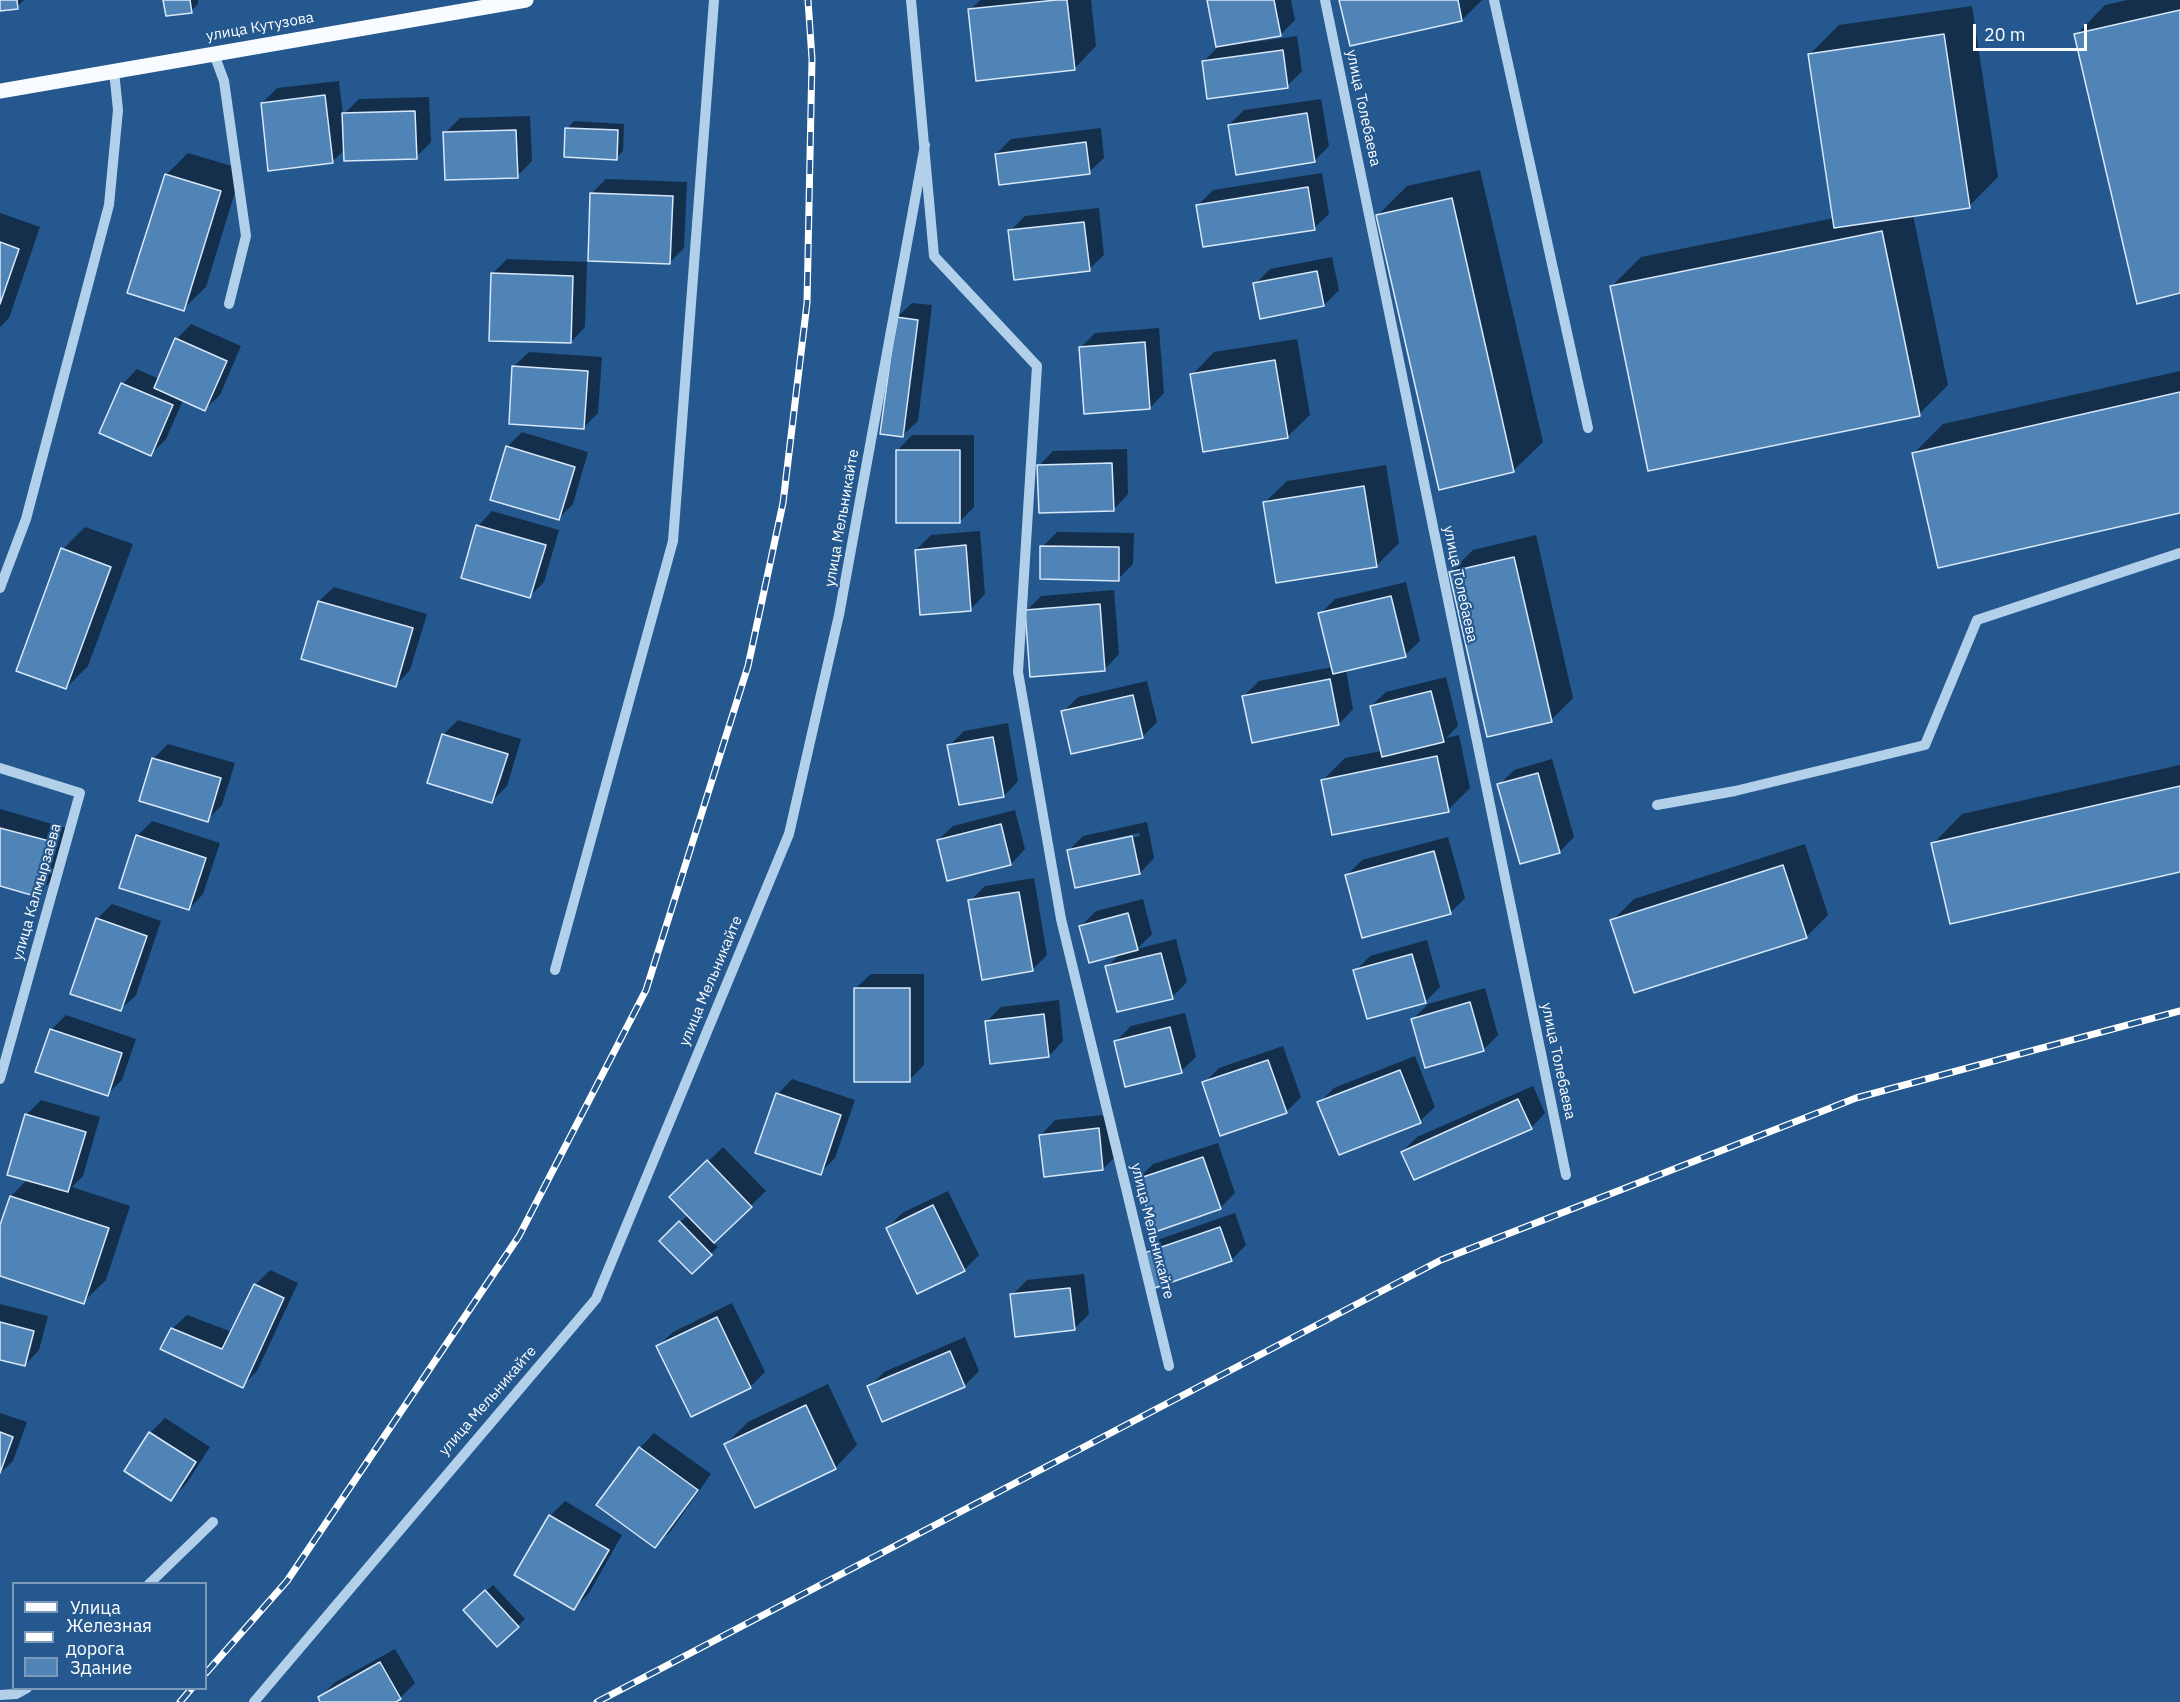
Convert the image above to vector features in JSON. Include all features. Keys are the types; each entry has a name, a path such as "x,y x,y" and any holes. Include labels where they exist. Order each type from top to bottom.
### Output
{"main road":[{"name":"улица Кутузова","path":"0,91 526,0"}],"street":[{"path":"555,970 673,541 714,0"},
{"name":"улица Мельникайте","path":"911,0 934,256 1037,366 1018,672 1061,919 1169,1366"},
{"name":"улица Толебаева","path":"1325,0 1566,1175"},
{"path":"1494,0 1588,428"},
{"path":"214,54 224,81 246,236 229,303"},
{"path":"0,588 26,519 109,205 118,110 114,71"},
{"name":"улица Мельникайте","path":"254,1702 596,1299 789,834 839,615 924,146"},
{"path":"1657,805 1735,791 1925,746 1977,620 2180,553"},
{"name":"улица Калмырзаева","path":"0,768 80,793 0,1079"},
{"path":"151,1582 213,1522"},
{"path":"0,1695 16,1694 25,1690"}],"building":[{"path":"0,0 17,0 18,9 0,11"},
{"path":"163,0 190,0 192,13 166,16"},
{"path":"1067,0 1075,70 976,81 968,9"},
{"path":"1207,0 1274,0 1281,36 1216,47"},
{"path":"1339,0 1458,0 1462,21 1350,46"},
{"path":"2180,10 2180,293 2137,304 2074,34"},
{"path":"1944,34 1970,208 1834,228 1808,54"},
{"path":"1283,50 1288,88 1207,99 1202,61"},
{"path":"325,95 333,163 268,171 261,103"},
{"path":"415,111 417,159 344,161 342,113"},
{"path":"1307,113 1315,162 1236,175 1228,125"},
{"path":"565,128 618,130 617,160 564,157"},
{"path":"516,130 518,178 445,180 443,132"},
{"path":"1086,142 1090,174 999,185 995,154"},
{"path":"165,174 221,191 184,311 127,293"},
{"path":"1308,187 1315,230 1203,247 1196,205"},
{"path":"590,193 673,196 670,264 588,261"},
{"path":"1452,198 1514,472 1439,490 1376,215"},
{"path":"1084,222 1090,271 1014,280 1008,230"},
{"path":"1882,231 1920,416 1648,471 1610,286"},
{"path":"0,242 19,249 0,304"},
{"path":"1317,271 1324,306 1260,319 1253,283"},
{"path":"491,273 573,276 571,343 489,341"},
{"path":"896,317 918,320 903,437 880,434"},
{"path":"175,338 227,361 205,411 154,388"},
{"path":"1145,342 1150,409 1084,414 1079,347"},
{"path":"1275,360 1288,438 1203,452 1190,374"},
{"path":"512,366 588,371 584,429 509,424"},
{"path":"121,383 173,405 151,456 99,433"},
{"path":"2180,392 2180,513 1938,568 1912,453"},
{"path":"506,446 575,467 559,520 490,500"},
{"path":"896,450 960,450 960,523 896,523"},
{"path":"1112,463 1114,511 1039,513 1037,465"},
{"path":"1364,486 1377,567 1276,583 1263,502"},
{"path":"476,525 546,545 530,598 461,578"},
{"path":"966,545 971,611 920,615 915,550"},
{"path":"1040,546 1119,547 1119,581 1040,579"},
{"path":"61,548 111,567 66,689 16,671"},
{"path":"1514,557 1552,722 1487,737 1449,572"},
{"path":"1391,596 1406,657 1333,674 1318,613"},
{"path":"318,601 413,628 396,687 301,659"},
{"path":"1100,604 1105,671 1030,677 1025,610"},
{"path":"1330,679 1339,725 1252,743 1242,696"},
{"path":"1431,691 1444,742 1382,757 1370,706"},
{"path":"1133,695 1143,738 1071,754 1061,711"},
{"path":"442,734 508,754 492,803 427,783"},
{"path":"993,737 1004,797 959,805 947,745"},
{"path":"1437,756 1449,812 1332,835 1321,780"},
{"path":"152,758 221,778 208,822 139,801"},
{"path":"1538,773 1560,853 1520,864 1497,784"},
{"path":"2180,786 2180,872 1950,924 1931,843"},
{"path":"1001,824 1011,865 947,881 937,840"},
{"path":"0,828 53,842 38,897 0,886"},
{"path":"136,835 206,858 189,910 119,888"},
{"path":"1132,836 1140,874 1075,888 1067,850"},
{"path":"1434,851 1451,914 1362,938 1345,875"},
{"path":"1783,865 1807,938 1634,993 1610,920"},
{"path":"1019,892 1033,971 982,980 968,900"},
{"path":"1128,913 1138,950 1089,963 1079,926"},
{"path":"96,918 147,936 121,1011 70,994"},
{"path":"1161,953 1173,999 1117,1012 1105,966"},
{"path":"1412,954 1426,1003 1367,1019 1353,970"},
{"path":"854,988 910,988 910,1082 854,1082"},
{"path":"1470,1002 1484,1051 1425,1068 1411,1019"},
{"path":"1044,1014 1049,1057 990,1064 985,1021"},
{"path":"1170,1027 1182,1073 1125,1087 1114,1041"},
{"path":"50,1029 122,1053 108,1096 35,1072"},
{"path":"1268,1060 1287,1113 1220,1136 1202,1082"},
{"path":"1400,1070 1421,1123 1339,1155 1317,1102"},
{"path":"776,1093 841,1115 821,1175 755,1153"},
{"path":"1518,1099 1532,1129 1414,1180 1401,1152"},
{"path":"25,1114 86,1132 68,1192 7,1175"},
{"path":"1099,1128 1103,1170 1044,1177 1039,1135"},
{"path":"1203,1157 1221,1209 1155,1232 1137,1179"},
{"path":"707,1160 752,1207 714,1243 669,1197"},
{"path":"10,1196 109,1228 84,1304 0,1276 0,1225"},
{"path":"933,1205 965,1271 917,1294 886,1228"},
{"path":"679,1221 712,1255 692,1274 659,1241"},
{"path":"1220,1227 1232,1261 1155,1288 1144,1253"},
{"path":"254,1284 284,1298 243,1388 160,1349 171,1328 222,1349"},
{"path":"1070,1288 1075,1330 1015,1337 1010,1294"},
{"path":"717,1317 751,1388 691,1417 656,1346"},
{"path":"0,1322 34,1331 25,1366 0,1360"},
{"path":"950,1351 965,1387 882,1422 867,1386"},
{"path":"806,1405 836,1469 755,1508 724,1444"},
{"path":"0,1432 13,1437 0,1473"},
{"path":"149,1432 196,1462 171,1501 124,1471"},
{"path":"639,1447 698,1490 655,1548 596,1505"},
{"path":"549,1515 609,1550 574,1610 514,1575"},
{"path":"485,1590 519,1627 497,1647 463,1610"},
{"path":"380,1662 401,1699 396,1702 320,1702 318,1697"}],"railway":[{"path":"207,1672 287,1581 519,1236 646,990 748,666 783,503 807,303 812,59 808,0"},
{"path":"597,1702 1441,1260 1856,1098 2180,1011"},
{"path":"180,1702 190,1690"}]}
